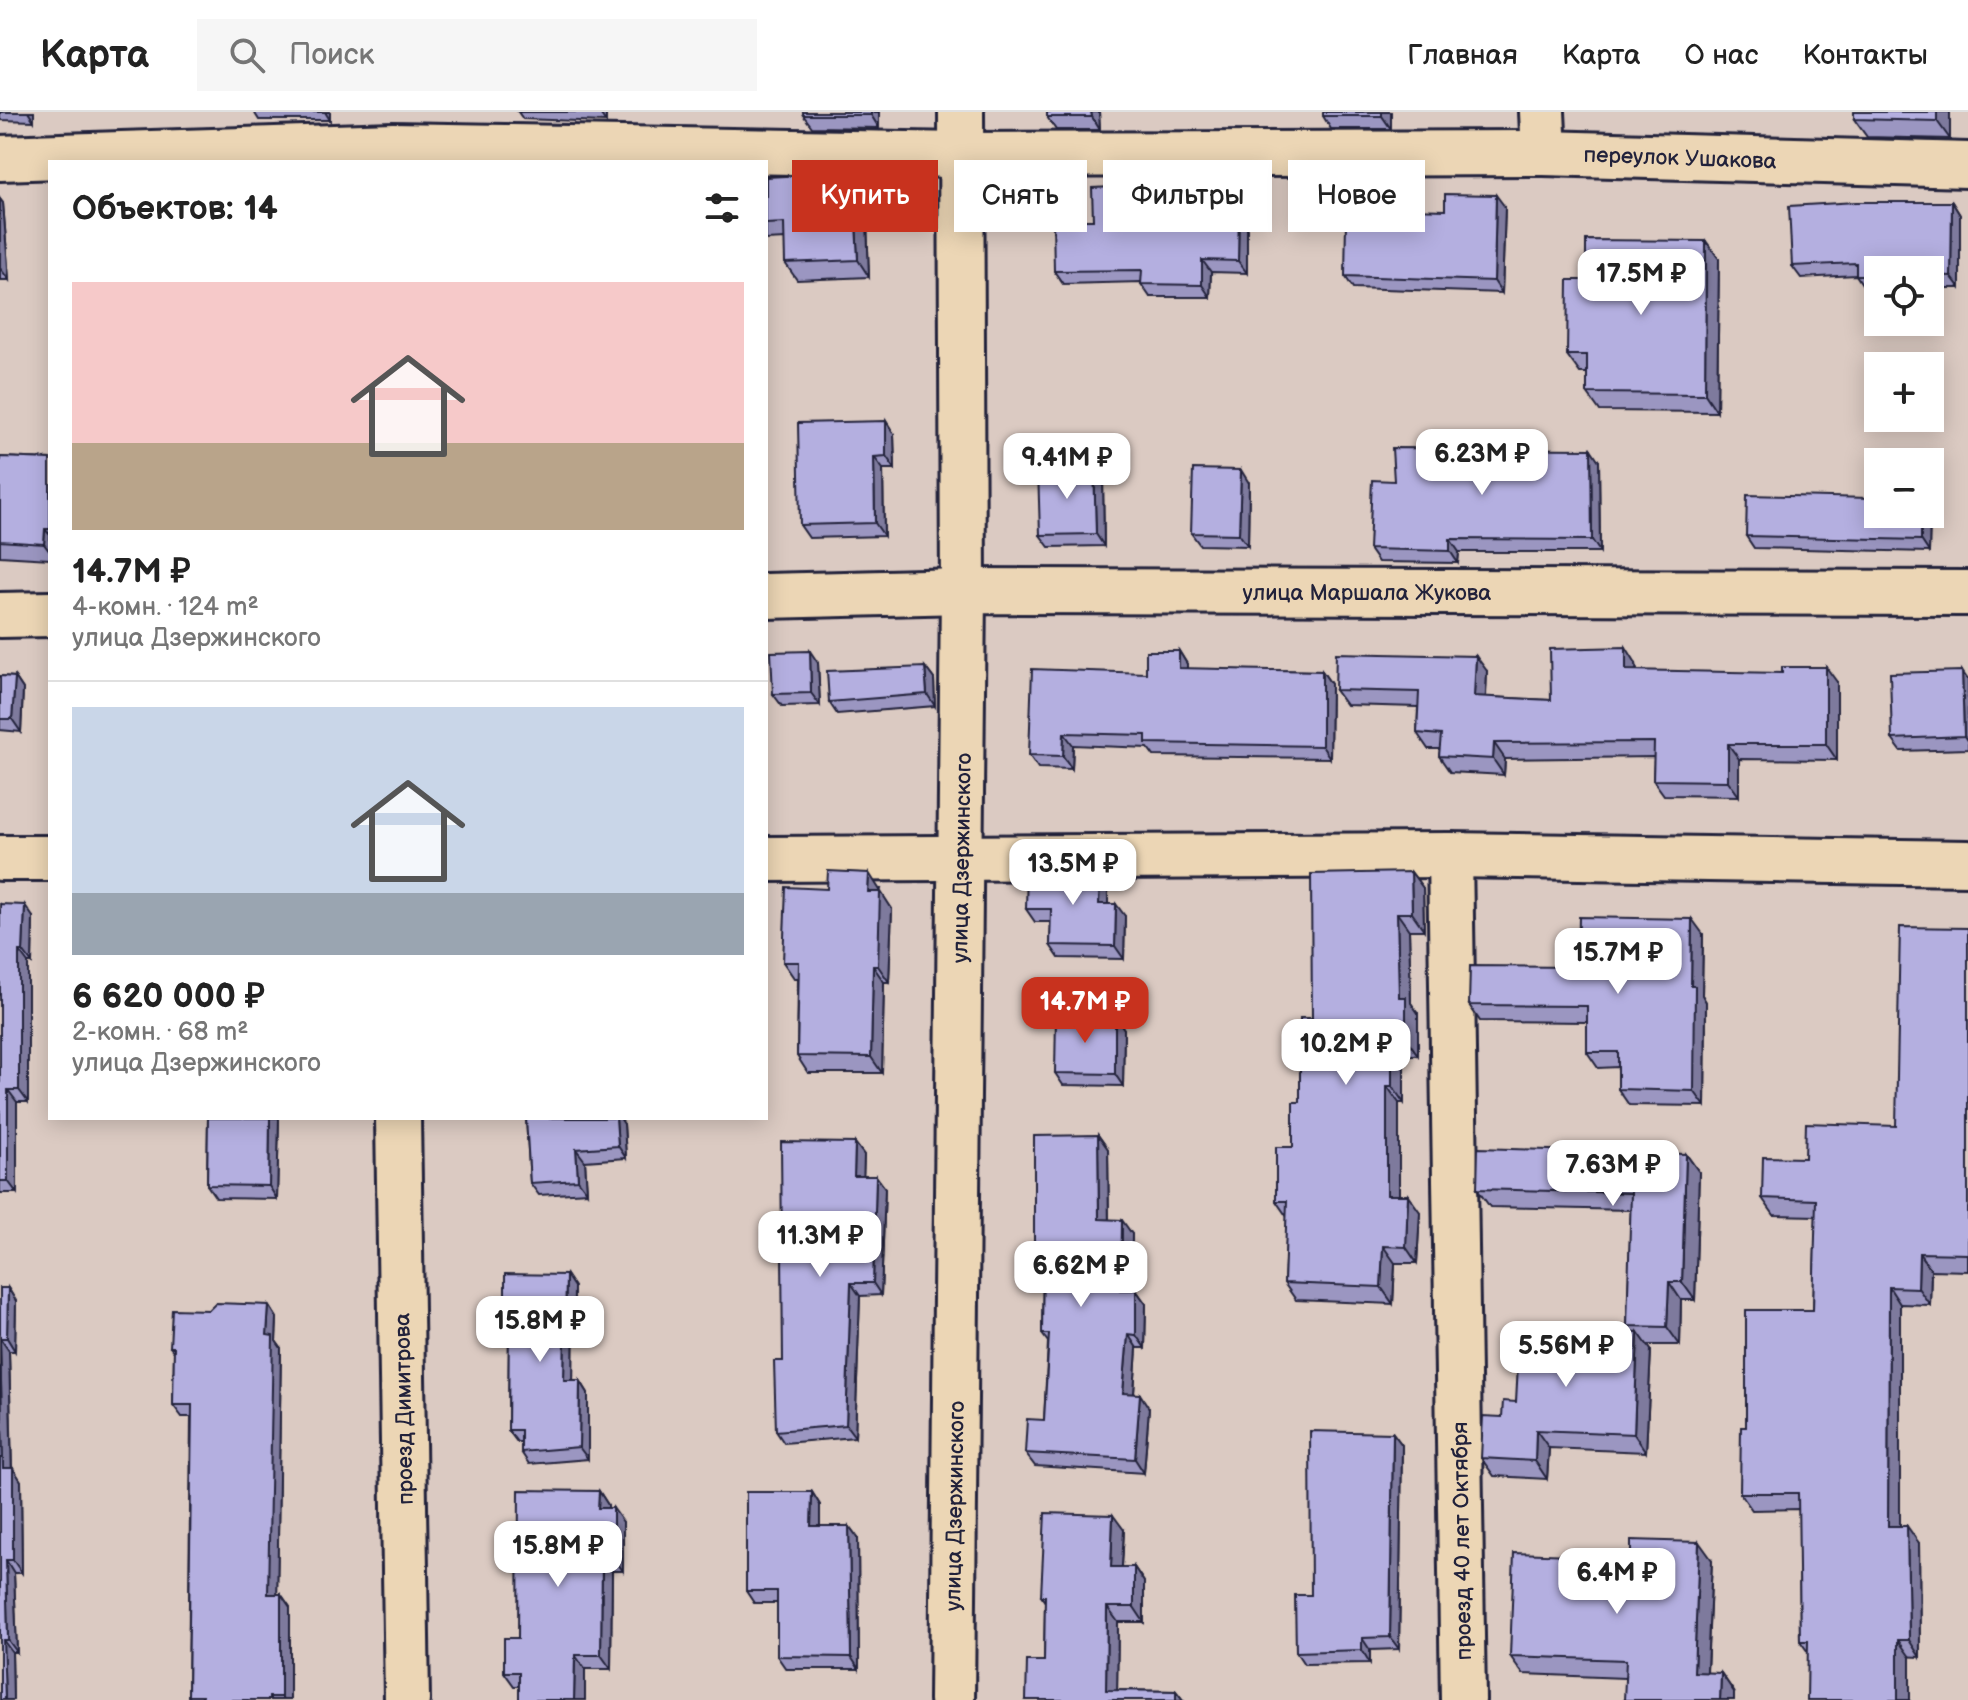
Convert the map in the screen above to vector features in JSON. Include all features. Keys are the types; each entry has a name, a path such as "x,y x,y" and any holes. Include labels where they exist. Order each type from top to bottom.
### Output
{"street":[{"name":"переулок Ушакова","path":"0,158 393,128 961,133 1543,132 1968,165"},
{"name":"улица Дзержинского","path":"952,1700 962,859 961,133"},
{"name":"улица Маршала Жукова","path":"768,596 963,591 1968,593"},
{"path":"0,615 48,614"},
{"path":"768,859 1450,855 1968,863"},
{"name":"проезд 40 лет Октября","path":"1450,855 1463,1700"},
{"path":"0,858 48,858"},
{"name":"проезд Димитрова","path":"398,1120 407,1700"}],"building":[{"path":"803,112 871,112 871,115 803,115"},
{"path":"1047,112 1091,112 1092,117 1047,117"},
{"path":"1323,112 1382,112 1382,116 1323,116"},
{"path":"1854,112 1937,112 1937,121 1854,119"},
{"path":"792,176 792,232 856,232 858,260 785,263 784,223 768,224 768,177"},
{"path":"1092,188 1103,188 1103,232 1239,232 1238,261 1202,260 1202,285 1141,284 1142,270 1054,271 1053,232 1087,232 1087,220 1093,220"},
{"path":"1445,194 1496,195 1494,281 1345,276 1346,232 1425,232 1425,209 1445,210"},
{"path":"1952,202 1951,276 1944,276 1944,256 1864,256 1864,275 1856,275 1856,263 1792,266 1789,206"},
{"path":"1586,240 1706,241 1705,394 1587,393 1587,355 1567,355 1568,280 1586,280"},
{"path":"886,421 886,456 874,457 875,523 800,525 798,423"},
{"path":"1392,448 1591,449 1592,540 1450,539 1450,551 1369,549 1372,480 1394,481"},
{"path":"0,457 48,459 48,529 45,529 44,544 0,541"},
{"path":"1094,466 1096,534 1040,535 1038,468"},
{"path":"1193,469 1241,470 1239,534 1191,533"},
{"path":"1747,495 1864,498 1864,528 1921,528 1921,540 1746,536"},
{"path":"1626,647 1626,670 1782,673 1782,667 1826,667 1826,744 1728,744 1728,781 1653,780 1654,742 1494,743 1493,759 1439,756 1441,735 1417,733 1419,692 1335,690 1336,653 1476,656 1474,696 1551,700 1550,649"},
{"path":"810,651 811,693 773,694 771,652"},
{"path":"1146,651 1179,651 1179,668 1322,671 1322,746 1146,743 1146,735 1064,733 1063,756 1029,755 1032,669 1146,673"},
{"path":"925,667 927,694 829,702 827,671"},
{"path":"1962,671 1964,736 1892,739 1890,673"},
{"path":"0,676 15,677 12,719 0,719"},
{"path":"1027,870 1100,870 1099,904 1116,904 1115,946 1050,945 1051,909 1026,909"},
{"path":"828,871 869,873 868,892 880,892 878,966 873,966 871,1057 797,1056 799,962 783,962 786,887 827,889"},
{"path":"1411,872 1412,913 1397,913 1399,997 1406,997 1406,1038 1392,1038 1392,1086 1387,1086 1387,1195 1408,1195 1406,1247 1383,1246 1381,1287 1284,1283 1287,1201 1276,1201 1276,1147 1293,1147 1293,1102 1300,1102 1300,1018 1312,1018 1311,874"},
{"path":"0,904 25,905 23,951 19,951 19,1090 8,1090 8,1181 0,1181"},
{"path":"1579,917 1692,919 1694,1091 1618,1089 1618,1052 1587,1052 1587,1006 1469,1005 1470,966 1578,967"},
{"path":"1900,927 1968,928 1968,1254 1919,1253 1918,1288 1889,1287 1888,1526 1907,1526 1909,1640 1898,1640 1898,1700 1807,1700 1808,1641 1800,1641 1798,1493 1740,1493 1741,1427 1746,1427 1746,1310 1813,1310 1816,1200 1762,1198 1763,1157 1805,1158 1806,1123 1896,1126"},
{"path":"1056,1016 1115,1016 1115,1074 1055,1073"},
{"path":"208,1120 270,1120 269,1186 207,1185"},
{"path":"526,1120 616,1120 618,1146 576,1149 578,1180 530,1183"},
{"path":"1098,1135 1099,1219 1122,1220 1121,1290 1136,1290 1136,1335 1128,1334 1123,1393 1140,1394 1135,1459 1025,1453 1027,1419 1044,1420 1049,1334 1042,1334 1043,1261 1034,1261 1034,1136"},
{"path":"781,1142 855,1143 854,1176 876,1176 873,1283 851,1283 846,1425 776,1431 774,1361 783,1361"},
{"path":"1478,1148 1686,1154 1682,1282 1669,1282 1667,1327 1627,1326 1631,1193 1477,1189"},
{"path":"505,1274 566,1275 564,1380 580,1380 579,1447 521,1452 521,1430 508,1430 509,1323 505,1323"},
{"path":"0,1288 8,1288 7,1338 0,1338"},
{"path":"216,1303 269,1305 267,1335 273,1336 268,1594 281,1594 281,1697 269,1697 269,1700 202,1700 202,1696 188,1696 192,1405 173,1405 172,1309 209,1310"},
{"path":"1520,1327 1638,1332 1634,1434 1536,1430 1535,1461 1481,1458 1483,1416 1502,1417 1503,1401 1516,1402"},
{"path":"0,1340 3,1468 13,1468 13,1560 6,1560 8,1640 3,1640 5,1700 0,1700"},
{"path":"1310,1431 1393,1433 1390,1637 1362,1638 1362,1650 1296,1652 1295,1595 1311,1595"},
{"path":"519,1490 599,1491 598,1508 613,1508 613,1557 602,1557 601,1655 575,1655 574,1700 519,1700 519,1672 504,1672 504,1638 518,1638"},
{"path":"746,1492 812,1492 811,1526 849,1526 851,1657 777,1656 777,1591 746,1591"},
{"path":"1045,1513 1113,1515 1111,1567 1134,1567 1134,1607 1107,1607 1106,1690 1176,1691 1176,1700 1026,1700 1027,1661 1044,1661 1045,1596 1041,1596"},
{"path":"1631,1540 1699,1542 1694,1672 1721,1673 1720,1700 1624,1700 1626,1660 1510,1656 1514,1553 1631,1557"}]}
